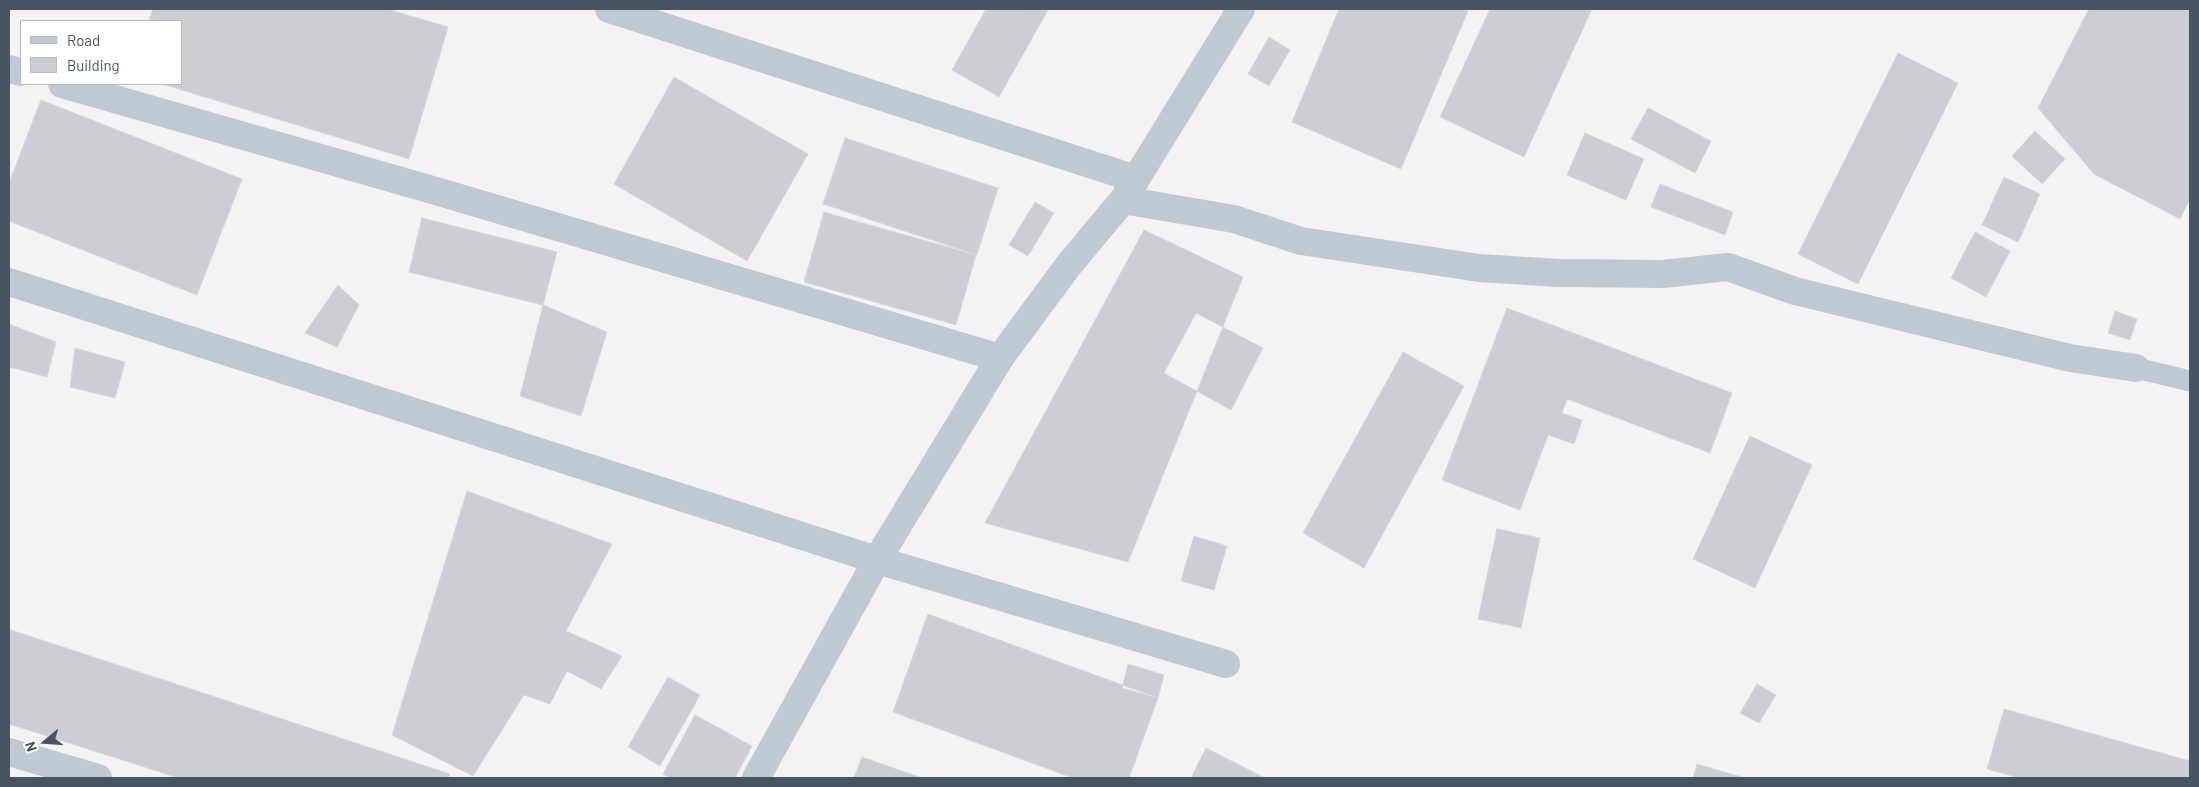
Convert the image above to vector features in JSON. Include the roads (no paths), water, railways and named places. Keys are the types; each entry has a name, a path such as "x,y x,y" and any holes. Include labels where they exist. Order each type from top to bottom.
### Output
{"street":[{"path":"609,9 1129,190 1234,218 1301,241 1479,268 1559,273 1663,274 1728,267 1795,291 2070,358 2136,368"},
{"path":"756,778 878,560 1000,358 1068,266 1129,190 1241,9"},
{"path":"66,85 427,188 1000,358"},
{"path":"9,282 878,560 1226,664"},
{"path":"9,752 98,778"}],"lane":[{"path":"2136,368 2190,382"}]}
